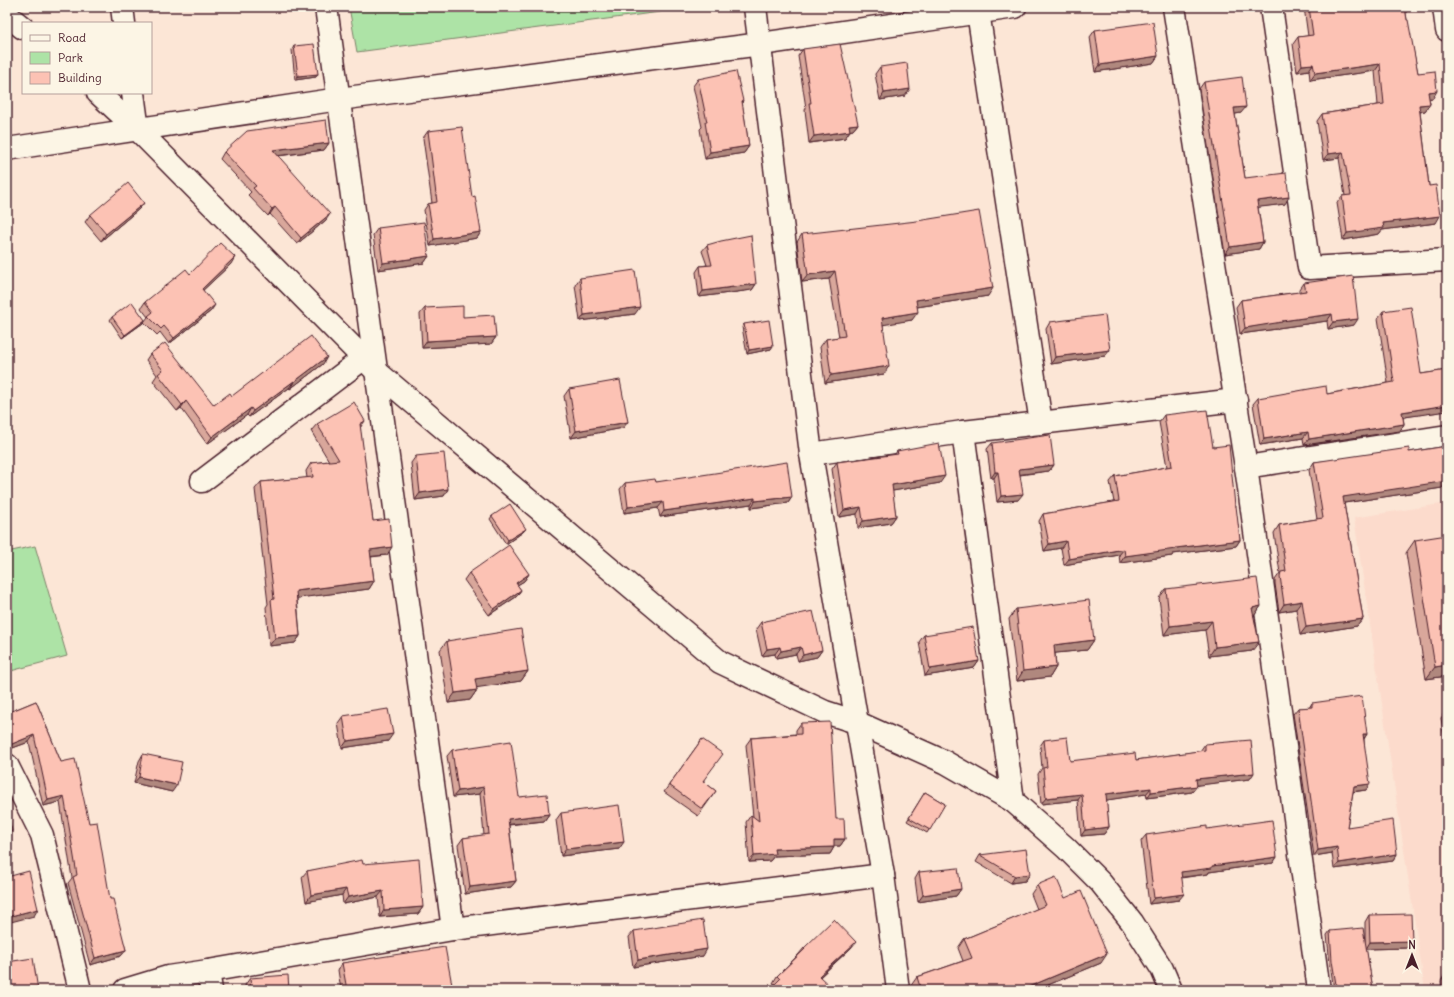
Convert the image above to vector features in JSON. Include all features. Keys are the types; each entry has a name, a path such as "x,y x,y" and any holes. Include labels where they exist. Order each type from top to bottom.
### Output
{"street":[{"path":"122,7 124,22"},
{"path":"326,7 339,99 370,365 453,929"},
{"path":"755,7 761,44 812,454 883,875 896,989"},
{"path":"7,149 339,99 761,44 1015,7"},
{"path":"1174,7 1246,467 1319,990"},
{"path":"1271,7 1309,268 1447,260"},
{"path":"1444,7 1447,30"},
{"path":"978,12 1041,423"},
{"path":"7,15 22,27"},
{"path":"99,94 138,130 370,365 720,662 825,712 856,722 945,762 1013,801 1066,848 1101,883 1132,922 1162,969 1171,990"},
{"path":"133,94 138,130"},
{"path":"202,481 370,365"},
{"path":"812,454 963,432 1236,400"},
{"path":"963,432 1013,801"},
{"path":"1246,467 1447,436"},
{"path":"7,765 42,835 80,990"},
{"path":"125,990 168,977 210,981 453,929 883,875"}],"shaded area":[{"path":"1447,503 1447,990 1425,990 1354,518"}],"green space":[{"path":"349,7 669,7 660,12 357,52"},
{"path":"35,546 67,656 7,672 7,552"}],"building":[{"path":"1309,7 1405,7 1418,73 1435,71 1437,91 1428,92 1430,104 1419,105 1429,186 1436,185 1440,216 1383,223 1384,228 1347,233 1342,196 1351,195 1343,152 1328,154 1322,114 1384,104 1380,64 1315,73 1313,64 1302,65 1298,37 1313,35"},
{"path":"1153,22 1158,56 1100,65 1095,30"},
{"path":"314,44 318,74 298,76 294,46"},
{"path":"840,44 858,124 849,125 850,131 814,136 803,49"},
{"path":"907,63 910,89 884,93 880,67"},
{"path":"736,71 743,101 749,146 710,152 705,122 707,122 698,79"},
{"path":"1242,77 1246,107 1234,108 1245,178 1286,173 1289,197 1257,201 1263,242 1230,247 1204,82"},
{"path":"326,120 329,143 273,150 330,214 301,238 275,207 272,209 253,188 256,186 224,152 247,131"},
{"path":"462,127 472,197 475,196 481,232 434,239 428,204 437,202 428,131"},
{"path":"128,183 144,203 106,234 90,215"},
{"path":"979,211 993,288 916,300 918,312 882,318 889,366 831,375 826,339 845,336 835,271 808,275 802,234 917,221"},
{"path":"424,222 429,256 383,263 378,228"},
{"path":"751,235 756,284 703,291 700,266 712,265 707,245"},
{"path":"220,243 235,257 202,289 215,305 174,338 164,326 161,329 148,316 153,312 145,302 186,269 190,274"},
{"path":"635,270 640,307 584,315 580,278"},
{"path":"1353,276 1358,319 1333,322 1332,314 1245,328 1241,300 1306,291 1304,283"},
{"path":"132,302 145,320 125,335 112,317"},
{"path":"463,306 463,317 494,315 496,337 427,341 425,308"},
{"path":"1411,307 1421,374 1447,370 1447,405 1402,412 1404,424 1309,439 1308,432 1264,439 1258,398 1326,386 1327,394 1394,382 1383,311"},
{"path":"1105,315 1110,350 1055,357 1050,322"},
{"path":"769,320 773,346 749,350 744,324"},
{"path":"311,336 327,357 253,411 251,408 212,437 186,401 182,405 158,374 163,370 150,354 165,343 214,405 230,393 232,396"},
{"path":"620,380 628,422 576,431 569,389"},
{"path":"354,402 365,421 360,424 373,521 389,519 392,547 370,550 374,581 296,591 300,636 275,638 271,600 274,599 261,482 313,477 311,463 339,460 317,424"},
{"path":"1207,410 1213,447 1229,445 1240,540 1125,556 1124,549 1069,559 1066,541 1049,544 1043,514 1119,501 1115,476 1172,466 1164,415"},
{"path":"1050,435 1054,465 1019,469 1023,494 1001,496 998,472 995,472 992,443"},
{"path":"939,443 945,476 892,485 896,516 863,521 861,507 844,510 837,462 898,454 897,451"},
{"path":"1447,446 1447,481 1343,497 1363,619 1306,627 1302,601 1284,604 1280,576 1281,572 1286,571 1279,525 1323,518 1314,462 1409,448 1409,452"},
{"path":"444,453 448,489 420,493 416,456"},
{"path":"787,462 792,497 755,501 755,498 664,511 663,502 628,507 625,483 655,479 656,482"},
{"path":"510,504 526,529 508,540 492,516"},
{"path":"1447,535 1447,665 1435,667 1415,540"},
{"path":"509,545 529,574 516,583 521,590 494,609 469,573"},
{"path":"1257,578 1261,606 1252,608 1259,642 1215,647 1212,621 1170,626 1166,589"},
{"path":"1089,600 1094,640 1054,645 1056,667 1023,671 1016,609"},
{"path":"813,611 822,650 803,655 801,647 781,651 780,647 767,649 761,622"},
{"path":"973,627 979,661 930,669 924,635"},
{"path":"521,629 528,671 475,679 477,690 455,693 447,641"},
{"path":"1362,696 1367,734 1363,734 1370,784 1354,786 1347,827 1393,820 1397,854 1339,863 1337,847 1318,850 1298,708 1312,707 1312,703"},
{"path":"36,701 61,762 75,759 89,823 97,822 110,899 113,899 126,950 95,958 73,877 77,875 64,796 48,800 34,735 7,746 7,713"},
{"path":"388,709 393,734 347,741 343,716"},
{"path":"830,722 836,819 844,819 845,839 834,839 834,847 774,849 775,854 754,856 751,815 759,821 751,738 801,734 801,723"},
{"path":"1067,737 1070,761 1135,753 1136,760 1205,750 1205,744 1251,740 1254,773 1196,779 1197,786 1151,792 1151,788 1106,794 1109,827 1085,830 1082,794 1046,798 1043,768 1047,767 1044,740"},
{"path":"702,739 723,754 703,781 716,791 702,809 669,785"},
{"path":"511,741 519,797 547,794 549,814 508,819 516,881 470,887 463,838 489,834 484,787 458,791 452,750"},
{"path":"143,754 182,762 177,785 139,777"},
{"path":"925,792 945,804 930,830 909,818"},
{"path":"619,805 624,842 566,849 561,813"},
{"path":"7,809 12,831 7,832"},
{"path":"1272,820 1277,857 1181,872 1184,894 1154,898 1146,835 1207,826 1207,829"},
{"path":"1026,849 1030,874 1015,876 980,855"},
{"path":"419,859 423,907 384,910 383,891 348,897 346,889 311,895 307,871 362,860 363,864"},
{"path":"958,868 961,889 923,895 919,872"},
{"path":"29,871 38,909 7,917 7,877"},
{"path":"1056,877 1065,898 1081,891 1107,954 1021,990 921,990 917,977 972,958 964,939 1046,905 1037,885"},
{"path":"1411,914 1412,941 1370,942 1369,915"},
{"path":"834,919 856,942 819,976 834,990 769,990 780,979 777,976"},
{"path":"703,920 707,949 638,960 634,931"},
{"path":"1363,928 1373,989 1337,990 1332,961 1330,931"},
{"path":"445,947 452,985 438,987 439,990 347,990 342,963"},
{"path":"33,958 38,990 7,990 7,962"},
{"path":"1445,974 1447,974 1447,985"},
{"path":"288,975 289,990 251,990 250,978"}]}
